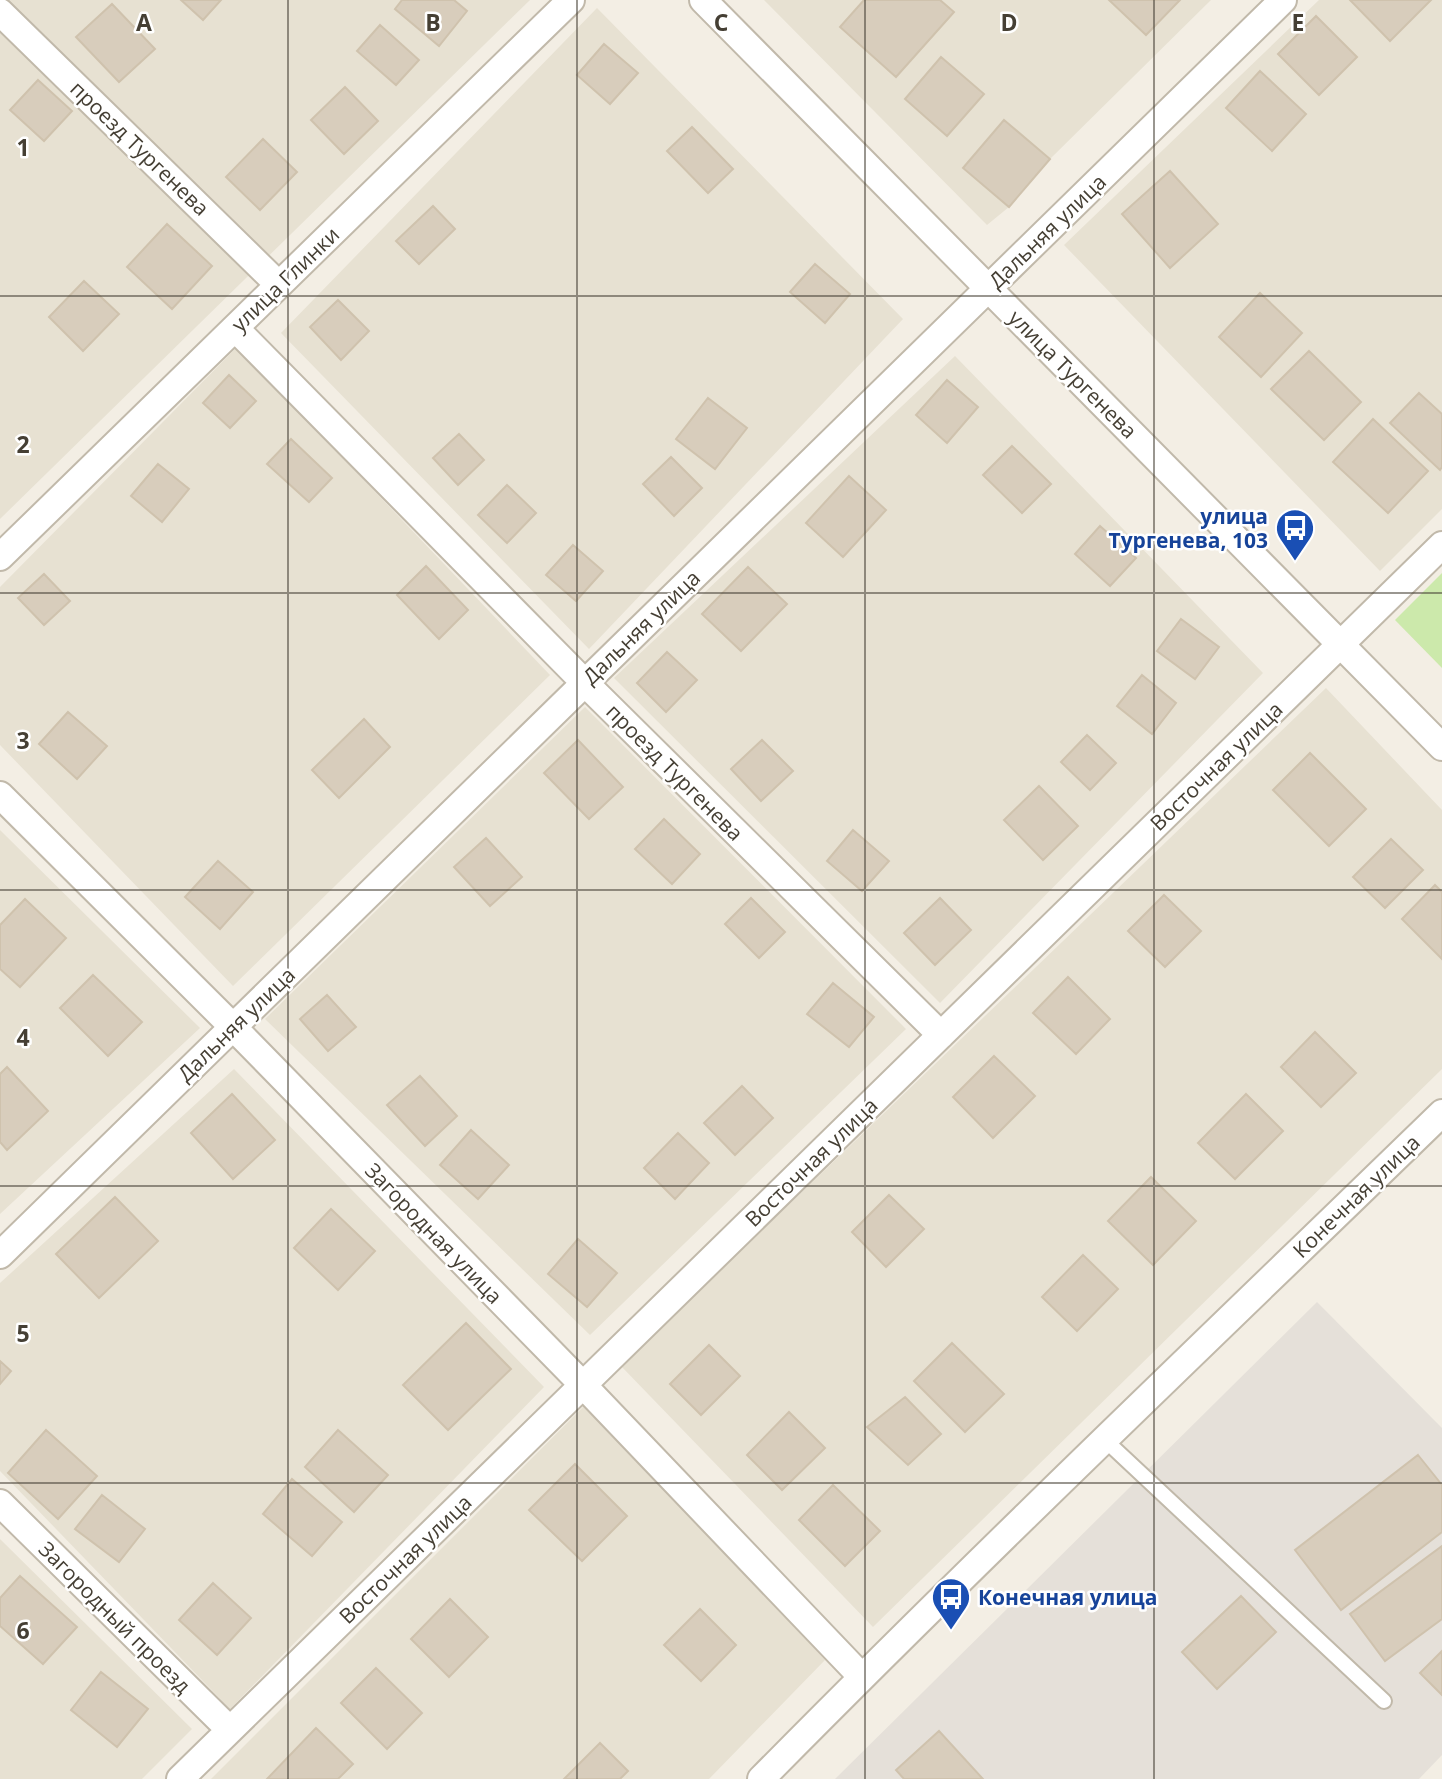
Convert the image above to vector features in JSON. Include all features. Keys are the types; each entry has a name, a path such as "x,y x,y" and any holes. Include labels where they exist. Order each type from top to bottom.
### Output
{"street":[{"name":"улица Глинки","path":"0,557 571,0"},
{"name":"улица Тургенева","path":"703,0 1442,747"},
{"name":"Дальняя улица","path":"0,1255 1283,0"},
{"name":"проезд Тургенева","path":"0,12 279,285"},
{"name":"проезд Тургенева","path":"235,328 585,683 941,1035"},
{"name":"Восточная улица","path":"180,1779 1442,545"},
{"name":"Загородная улица","path":"0,795 233,1027 583,1385 862,1676"},
{"name":"Конечная улица","path":"761,1779 1104,1439 1442,1113"},
{"name":"Загородный проезд","path":"0,1503 230,1730"}],"lane":[{"path":"1104,1439 1384,1701"}],"shaded area":[{"path":"0,0 530,0 0,519"},
{"path":"764,0 1211,0 1050,159 1009,207 987,225"},
{"path":"1319,0 1442,0 1442,509 1380,571 1064,245"},
{"path":"597,8 903,319 589,649 281,333"},
{"path":"237,347 550,675 233,986 0,745 0,587"},
{"path":"955,356 1263,673 940,1003 614,678"},
{"path":"1326,688 1442,810 1442,1069 873,1627 621,1366"},
{"path":"585,707 906,1029 590,1335 265,1019"},
{"path":"0,830 200,1028 0,1214"},
{"path":"234,1069 544,1387 230,1709 0,1471 0,1283"},
{"path":"1317,1302 1442,1428 1442,1755 1419,1779 835,1779"},
{"path":"586,1404 825,1660 709,1779 211,1779"},
{"path":"0,1539 192,1729 142,1779 0,1779"}],"green space":[{"path":"1442,573 1442,668 1395,620"}],"building":[{"path":"181,0 221,0 203,20"},
{"path":"402,0 454,0 467,11 439,46 395,9"},
{"path":"864,0 940,0 954,12 896,77 840,27"},
{"path":"1109,0 1180,0 1146,35"},
{"path":"1350,0 1431,0 1390,41"},
{"path":"112,4 155,49 119,82 76,37"},
{"path":"1316,16 1357,57 1319,95 1278,54"},
{"path":"380,25 419,60 396,85 357,51"},
{"path":"604,44 638,73 610,104 577,75"},
{"path":"941,57 984,94 947,136 905,99"},
{"path":"1260,71 1306,114 1272,151 1226,108"},
{"path":"38,80 72,111 44,141 10,110"},
{"path":"345,87 378,121 344,154 311,120"},
{"path":"1004,120 1050,159 1009,207 963,168"},
{"path":"692,127 733,169 708,193 667,151"},
{"path":"263,139 297,172 260,210 226,177"},
{"path":"1170,171 1218,224 1170,268 1122,214"},
{"path":"433,206 455,229 419,264 396,241"},
{"path":"167,224 212,266 172,309 127,267"},
{"path":"815,264 850,294 825,323 790,292"},
{"path":"84,281 119,314 83,351 49,317"},
{"path":"1260,293 1302,333 1261,377 1219,337"},
{"path":"338,300 369,331 341,360 310,327"},
{"path":"1309,351 1361,402 1324,440 1271,389"},
{"path":"229,375 256,401 230,428 203,403"},
{"path":"947,380 978,407 947,443 916,415"},
{"path":"1419,393 1442,414 1440,470 1390,423"},
{"path":"708,398 747,428 715,469 676,439"},
{"path":"1373,419 1428,471 1388,513 1333,462"},
{"path":"459,434 484,460 458,485 433,458"},
{"path":"291,439 332,478 309,502 267,464"},
{"path":"1012,446 1051,484 1022,513 983,475"},
{"path":"671,457 702,488 674,516 643,484"},
{"path":"158,464 189,489 162,522 131,496"},
{"path":"849,476 886,510 843,557 806,523"},
{"path":"507,485 536,513 507,543 478,515"},
{"path":"1100,526 1136,558 1110,586 1075,554"},
{"path":"573,545 603,571 576,601 546,575"},
{"path":"426,566 468,610 439,639 397,595"},
{"path":"748,567 787,604 741,651 702,614"},
{"path":"44,574 70,601 44,625 18,598"},
{"path":"1181,619 1219,647 1195,679 1157,651"},
{"path":"667,652 697,680 666,712 637,683"},
{"path":"1142,675 1176,703 1152,734 1117,706"},
{"path":"68,712 107,746 77,779 39,744"},
{"path":"364,719 390,747 339,798 312,770"},
{"path":"1087,735 1116,763 1090,790 1061,762"},
{"path":"578,740 623,787 589,819 544,773"},
{"path":"762,740 793,771 761,801 731,769"},
{"path":"1310,753 1366,809 1329,846 1273,790"},
{"path":"1039,786 1078,826 1043,860 1004,820"},
{"path":"664,819 700,854 672,884 635,849"},
{"path":"853,830 889,861 862,891 827,861"},
{"path":"486,838 522,877 490,906 454,867"},
{"path":"1391,839 1423,870 1385,908 1353,877"},
{"path":"218,861 253,892 220,929 185,897"},
{"path":"1435,885 1442,892 1442,959 1402,919"},
{"path":"1164,895 1201,931 1165,967 1128,931"},
{"path":"751,898 785,932 759,958 725,924"},
{"path":"940,898 971,930 935,965 904,933"},
{"path":"25,899 66,938 20,987 0,969 0,925"},
{"path":"93,975 142,1022 108,1056 60,1008"},
{"path":"1068,977 1110,1019 1076,1054 1033,1013"},
{"path":"833,983 874,1017 849,1047 807,1014"},
{"path":"327,995 356,1027 328,1051 300,1019"},
{"path":"1315,1032 1356,1073 1321,1107 1281,1067"},
{"path":"994,1056 1035,1096 993,1138 953,1097"},
{"path":"7,1067 48,1111 7,1150 0,1142 0,1074"},
{"path":"420,1076 457,1116 425,1146 387,1105"},
{"path":"742,1086 773,1118 735,1155 704,1123"},
{"path":"232,1094 275,1140 233,1179 191,1133"},
{"path":"1246,1094 1283,1131 1235,1179 1198,1143"},
{"path":"471,1130 509,1165 478,1199 440,1165"},
{"path":"678,1133 709,1163 675,1199 644,1168"},
{"path":"1151,1177 1196,1221 1153,1265 1108,1221"},
{"path":"889,1195 924,1229 886,1267 852,1232"},
{"path":"115,1197 158,1241 99,1298 56,1254"},
{"path":"331,1209 375,1251 338,1290 294,1248"},
{"path":"578,1239 617,1273 587,1307 548,1274"},
{"path":"1083,1255 1118,1289 1077,1331 1042,1297"},
{"path":"466,1323 511,1369 448,1430 403,1385"},
{"path":"952,1343 1004,1394 965,1432 914,1381"},
{"path":"709,1345 740,1376 701,1415 670,1384"},
{"path":"0,1361 11,1371 0,1384"},
{"path":"905,1397 941,1434 908,1465 867,1427"},
{"path":"789,1412 825,1448 782,1490 747,1455"},
{"path":"46,1430 97,1476 58,1519 8,1473"},
{"path":"338,1430 388,1475 354,1512 305,1467"},
{"path":"1418,1455 1442,1485 1442,1532 1341,1610 1295,1550"},
{"path":"575,1464 627,1516 582,1561 529,1510"},
{"path":"292,1479 342,1522 312,1556 263,1514"},
{"path":"833,1485 880,1531 845,1566 799,1520"},
{"path":"102,1495 145,1529 119,1562 75,1529"},
{"path":"1442,1546 1442,1619 1385,1661 1350,1614"},
{"path":"20,1576 77,1627 43,1664 0,1626 0,1598"},
{"path":"213,1583 251,1618 217,1655 179,1620"},
{"path":"1241,1596 1276,1632 1217,1689 1182,1652"},
{"path":"450,1599 488,1637 449,1677 411,1639"},
{"path":"700,1609 736,1645 701,1681 664,1645"},
{"path":"1442,1651 1442,1695 1420,1673"},
{"path":"376,1668 422,1713 387,1749 341,1703"},
{"path":"101,1672 148,1709 117,1747 71,1710"},
{"path":"316,1728 353,1764 338,1779 267,1779"},
{"path":"939,1731 983,1779 904,1779 896,1770"},
{"path":"600,1743 628,1771 620,1779 564,1779"}],"place":[{"name":"улица Тургенева, 103","path":"1295,562"},
{"name":"Конечная улица","path":"951,1631"}]}
